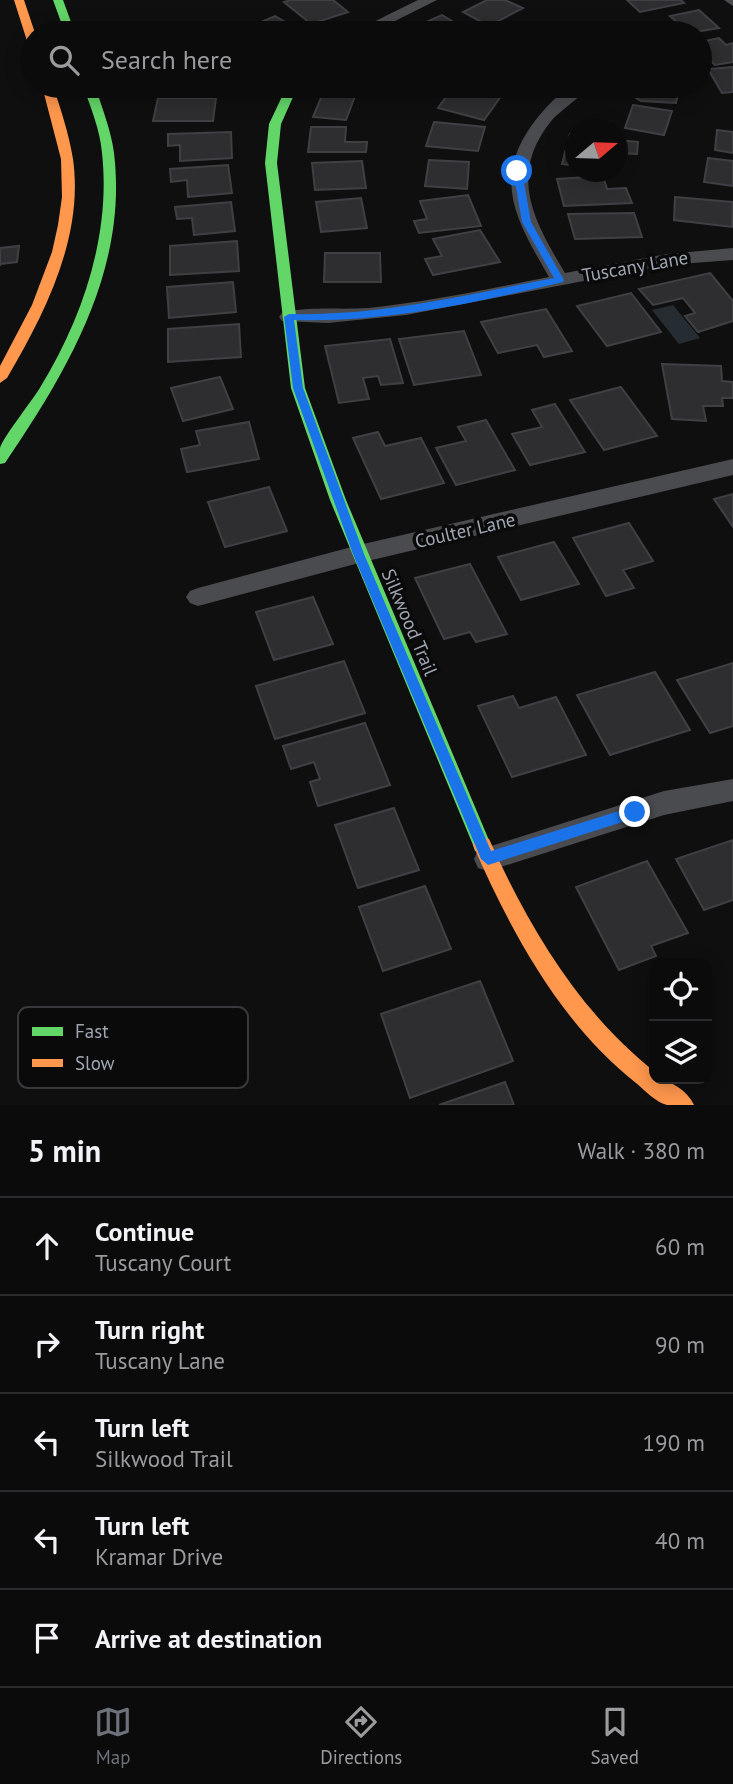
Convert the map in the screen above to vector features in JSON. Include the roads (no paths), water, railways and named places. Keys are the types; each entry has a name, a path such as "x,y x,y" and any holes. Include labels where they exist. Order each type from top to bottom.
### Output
{"main road":[{"path":"19,0 26,21"},
{"path":"58,0 66,21"},
{"path":"0,378 36,314 59,246 68,180 60,125 51,98"},
{"path":"0,459 68,351 93,278 108,216 109,161 94,98"},
{"name":"Silkwood Trail","path":"287,98 275,124 271,163 298,388 359,554 488,859 524,934 561,988 625,1059 684,1105"}],"street":[{"path":"385,21 430,0"},
{"path":"560,280 527,222 517,171 522,154 545,117 566,98"},
{"name":"Tuscany Lane","path":"289,317 333,318 390,313 672,258 733,254"},
{"name":"Coulter Lane","path":"198,597 359,554 733,467"},
{"path":"488,859 664,803 733,790"}]}
